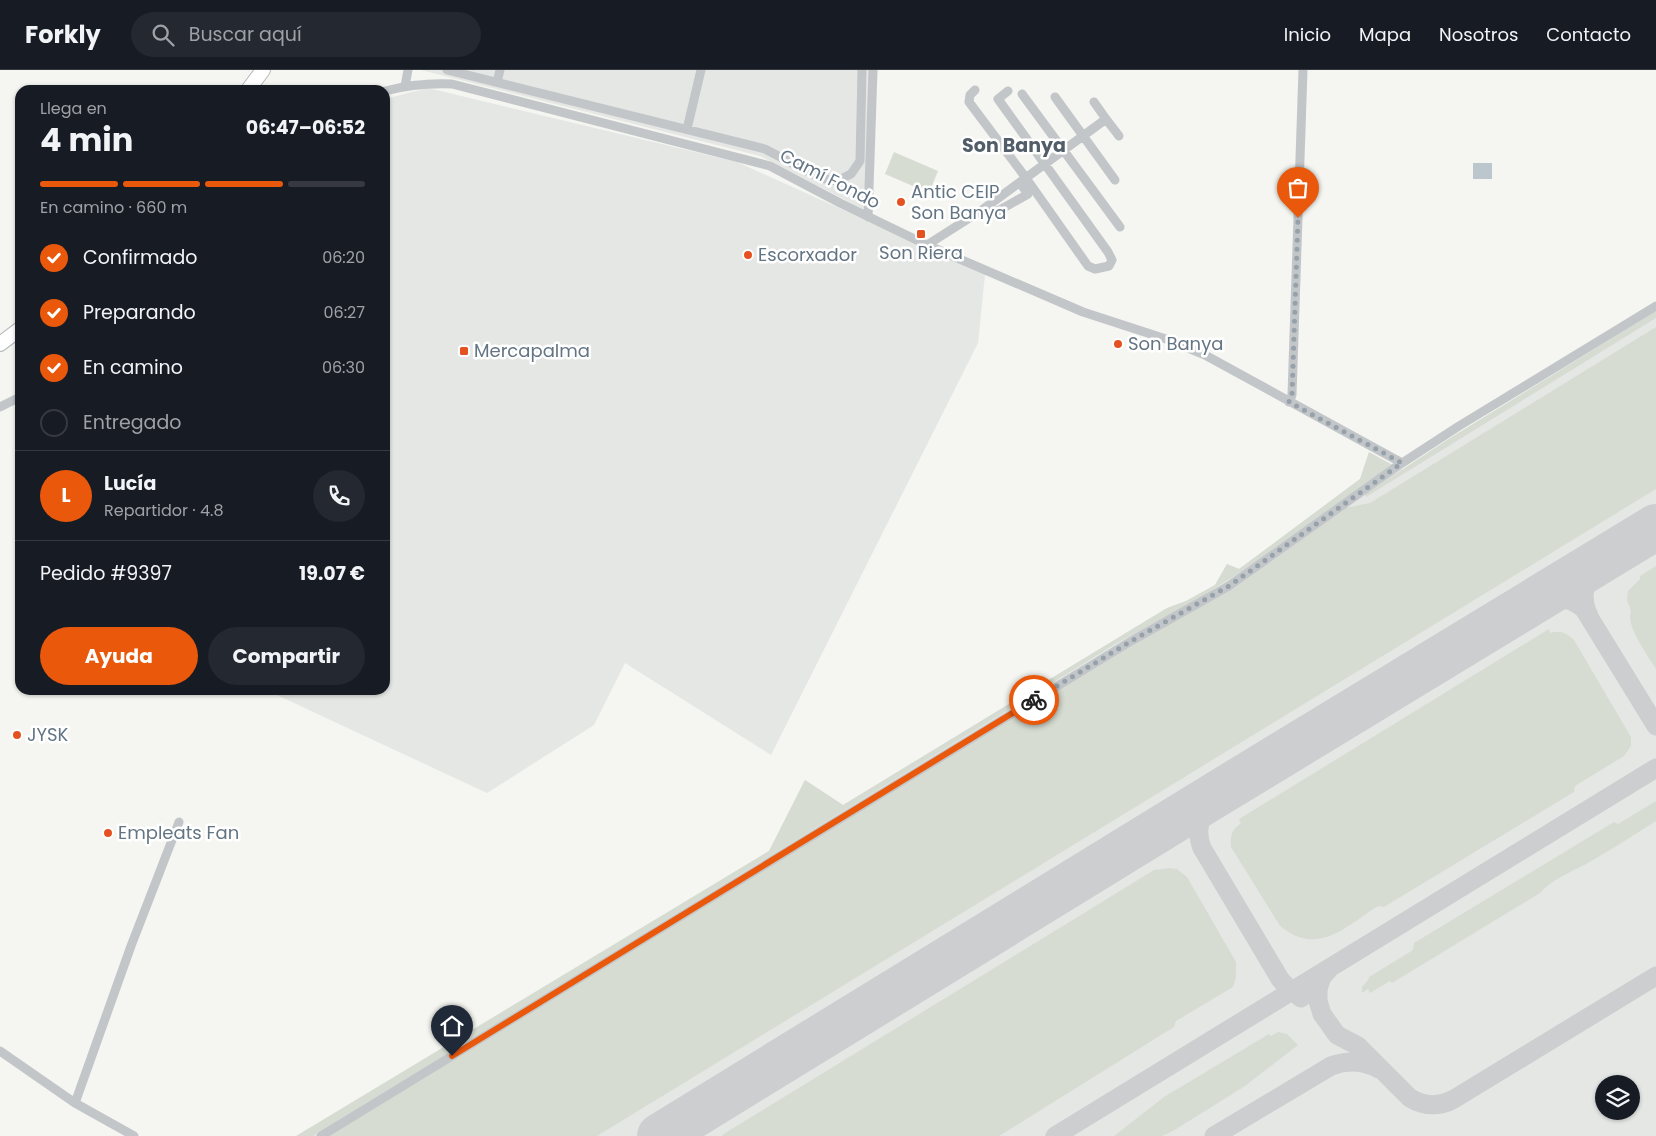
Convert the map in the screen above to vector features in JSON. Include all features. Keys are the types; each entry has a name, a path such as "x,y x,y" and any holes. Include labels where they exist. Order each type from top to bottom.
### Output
{"highway":[{"path":"247,85 253,77 254,70"},
{"path":"252,85 263,70"},
{"path":"256,85 267,70"},
{"path":"262,85 272,70"},
{"path":"0,344 15,333"},
{"path":"0,352 15,341"}],"street":[{"path":"405,86 408,70"},
{"path":"447,70 687,128 765,149 820,178 837,181 851,174 860,161 862,70"},
{"path":"497,82 500,70"},
{"path":"687,128 701,70"},
{"path":"868,217 873,70"},
{"path":"1289,402 1292,395 1302,70"},
{"name":"Camí Fondo","path":"390,90 428,82 452,84 770,166 927,246 1083,312 1205,355 1402,463"},
{"path":"975,90 970,95 969,102 1023,180 1088,266 1095,269 1108,266 1112,260 1108,252 998,99 1008,91"},
{"path":"1022,94 1120,228"},
{"path":"1055,97 1115,180"},
{"path":"1094,102 1119,136"},
{"path":"927,246 982,210 1106,119"},
{"path":"982,210 998,211 1028,194 1023,180"},
{"path":"321,1136 1133,640 1229,586 1402,463 1459,426 1656,306"},
{"path":"0,406 15,399"},
{"path":"75,1103 179,822"},
{"path":"0,1051 75,1103 134,1136"}],"shaded area":[{"path":"421,70 870,70 865,210 760,156"},
{"name":"Mercapalma","path":"428,88 737,162 985,274 978,343 771,755 625,663 594,725 487,793 277,695 390,695 390,98"},
{"path":"894,152 938,171 929,193 885,174"},
{"path":"1473,163 1492,163 1492,179 1473,179"},
{"path":"1656,311 1656,318 1366,497 1365,494 1450,438"},
{"path":"1656,314 1656,1136 297,1136 769,851 805,780 843,805 1167,608 1186,601 1215,585 1227,564 1239,569 1360,479 1369,452 1403,470"},
{"path":"1656,327 1656,489 597,1136 329,1136 1142,640 1235,588 1345,508 1370,503"},
{"path":"1369,452 1392,465 1239,573 1191,603 1117,643 313,1136 296,1136 769,851 805,780 843,805 1167,608 1186,601 1215,585 1227,564 1239,569 1360,479"},
{"path":"1656,566 1656,669 1634,632 1630,617 1631,611 1627,600 1628,591 1640,579 1640,576"},
{"path":"1549,629 1550,633 1563,633 1574,640 1631,737 1631,746 1624,756 1575,786 1574,792 1384,907 1378,906 1331,936 1307,939 1294,935 1280,926 1231,847 1232,833 1241,823 1239,819"},
{"path":"1656,801 1656,821 1586,864 1558,878 1540,893 1392,983 1390,981 1370,993 1368,989 1362,993 1362,987 1369,977 1413,950 1414,943 1614,822 1618,824"},
{"path":"1177,869 1187,877 1236,962 1236,977 1233,987 1176,1021 1174,1027 999,1136 722,1135 1154,870"},
{"path":"1278,1032 1287,1034 1298,1045 1245,1086 1162,1136 1114,1136 1164,1097 1269,1034 1271,1036"}],"taxiway":[{"path":"1589,616 1584,601 1585,586 1591,573 1601,561"},
{"path":"1535,601 1561,598 1567,599 1584,609 1656,726"},
{"path":"1055,1136 1656,768"},
{"path":"1212,797 1200,821 1199,834 1202,848 1280,979 1301,998"},
{"path":"1329,969 1322,977 1318,989 1318,1001 1322,1014 1337,1035 1358,1046 1410,1098 1432,1105 1454,1099 1656,976"},
{"path":"1214,1136 1331,1066 1355,1062 1379,1069"}],"runway":[{"path":"660,1136 1656,527"}],"way so far":[{"path":"1034,700 1133,640 1229,586 1402,463 1289,402 1292,395 1298,218"}],"place":[{"name":"Antic CEIP Son Banya","path":"901,202"},
{"name":"Son Riera","path":"921,234"},
{"name":"Escorxador","path":"748,255"},
{"name":"Son Banya","path":"1118,344"},
{"name":"Mercapalma","path":"464,351"},
{"name":"JYSK","path":"17,735"},
{"name":"Empleats Fan","path":"108,833"}],"district":[{"name":"Son Banya","path":"1014,145"}],"route":[{"path":"452,1056 681,914 1034,700"}]}
